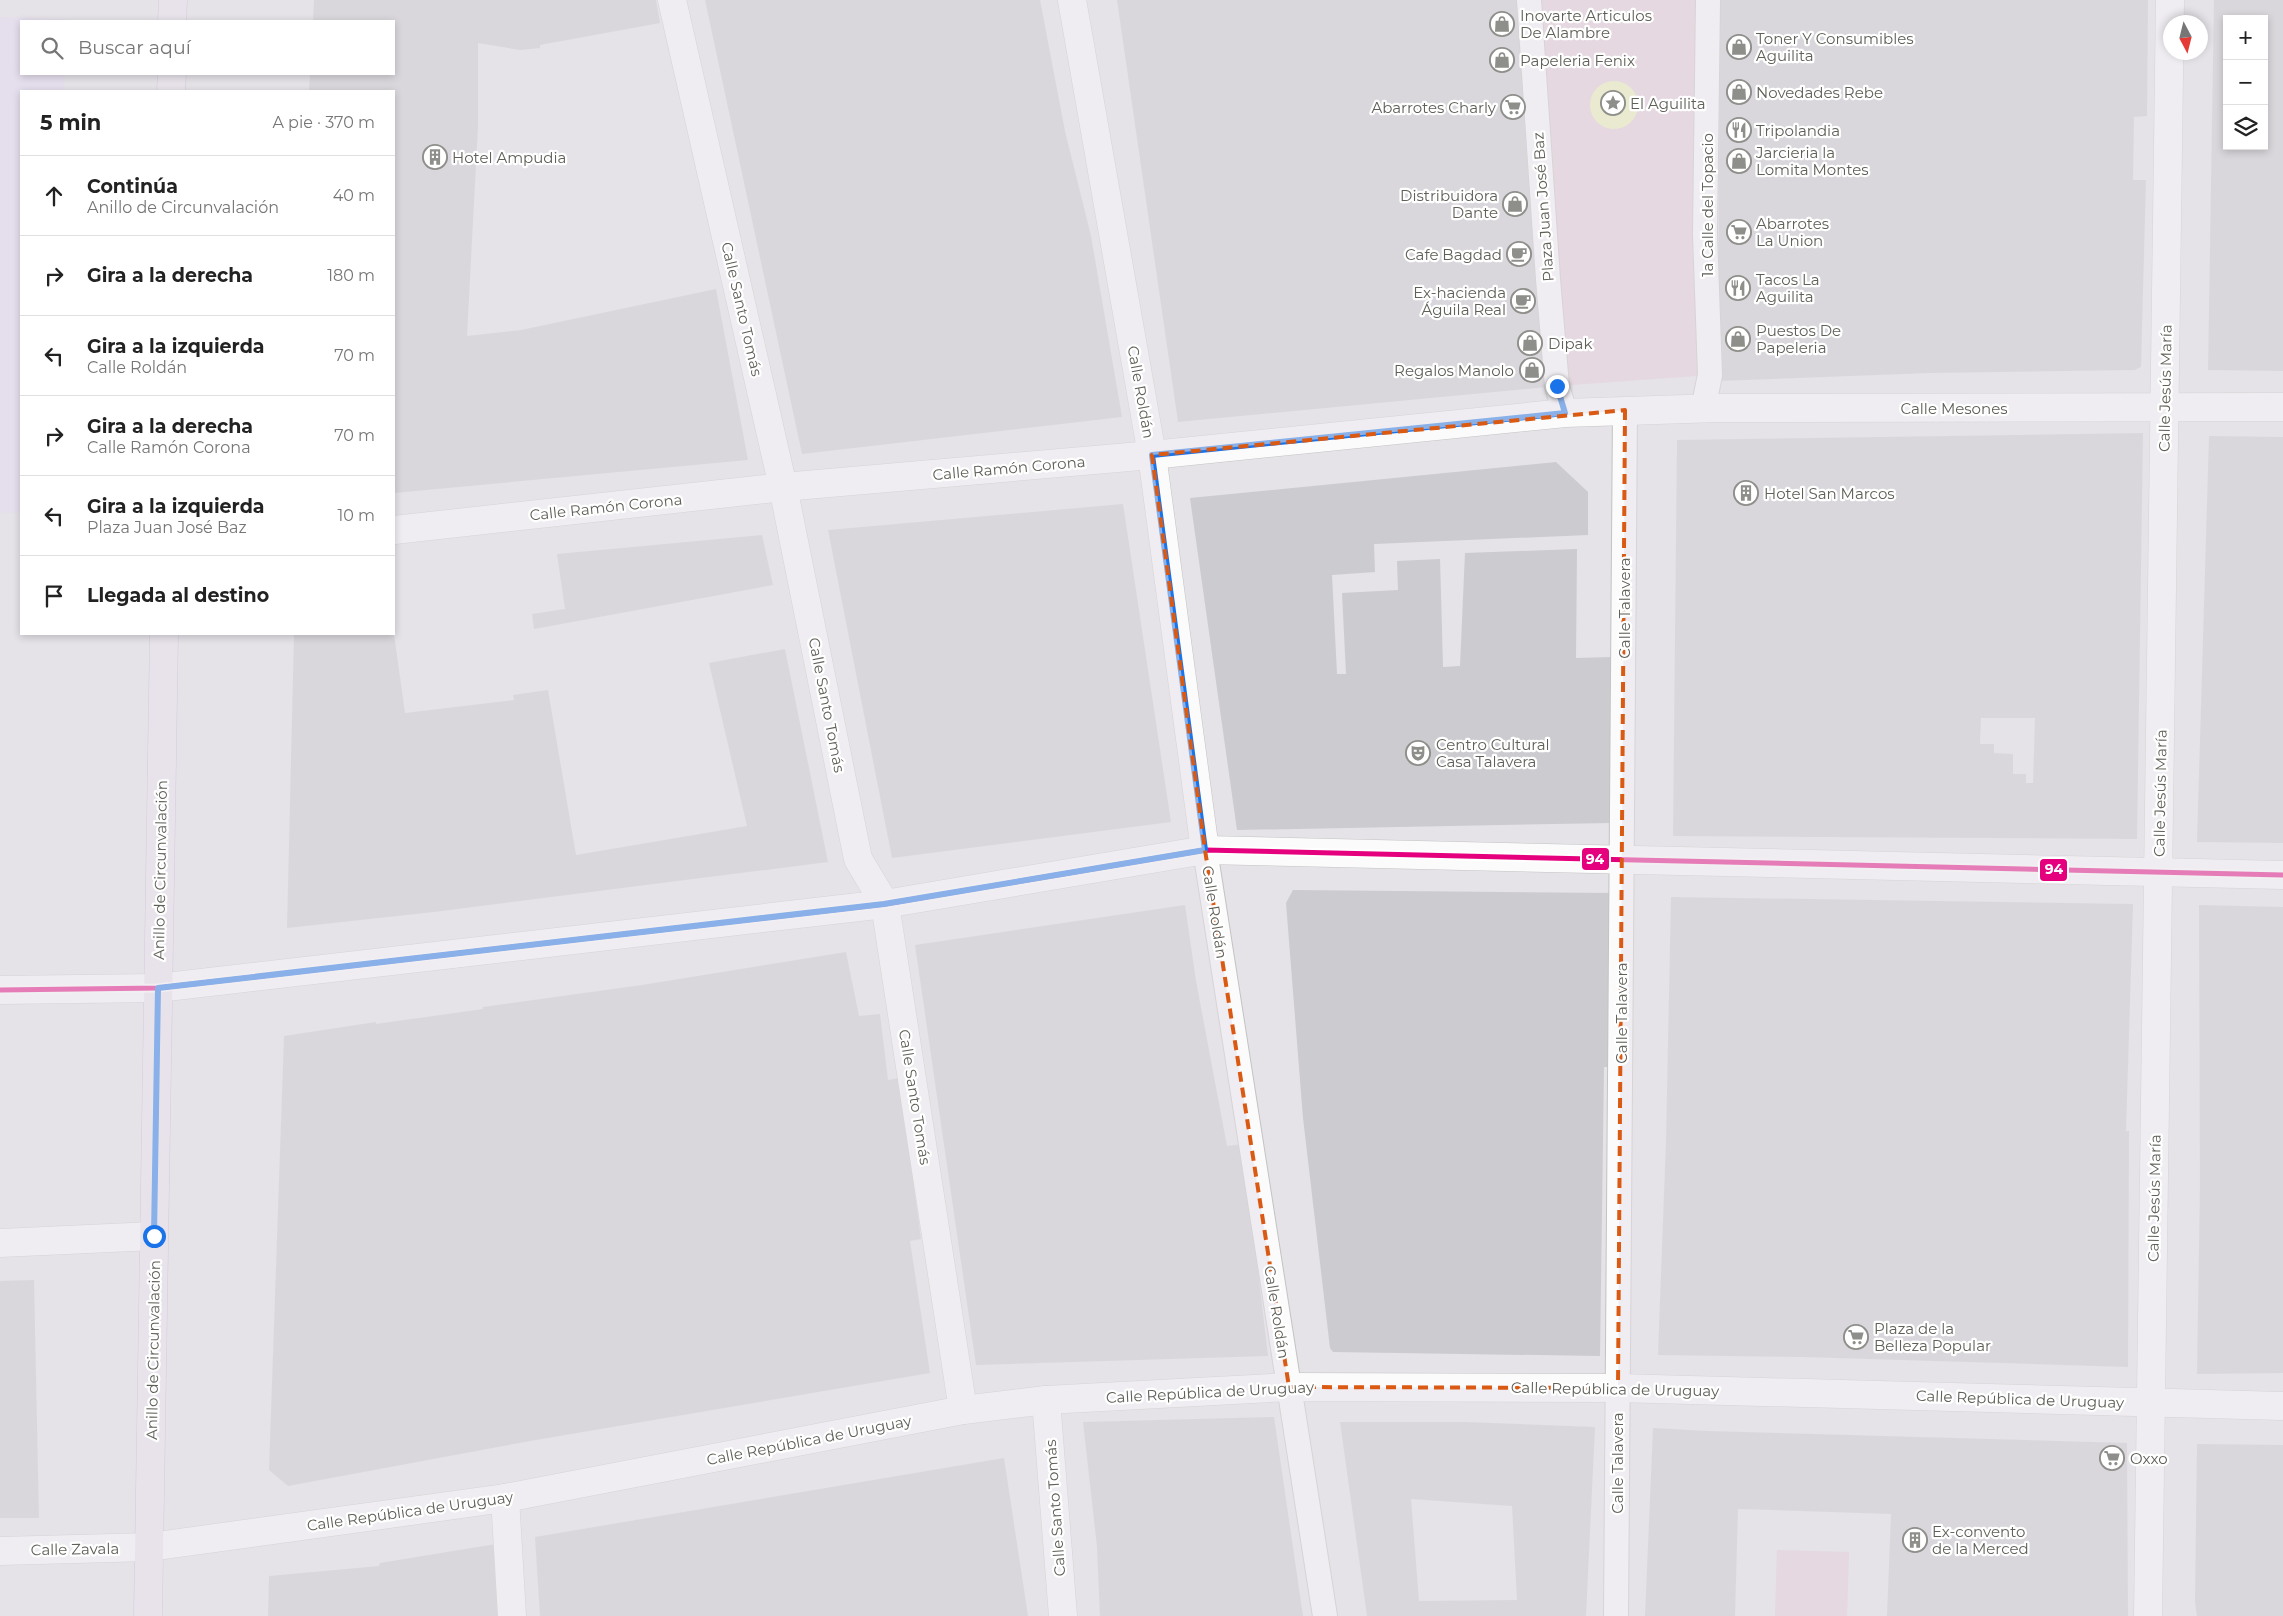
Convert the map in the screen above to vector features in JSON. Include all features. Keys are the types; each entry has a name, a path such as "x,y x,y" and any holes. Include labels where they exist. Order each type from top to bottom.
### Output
{"main road":[{"path":"172,20 173,0"},
{"path":"172,75 172,90"},
{"name":"Anillo de Circunvalación","path":"148,1616 164,635"}],"street":[{"name":"Calle Santo Tomás","path":"672,0 783,487 858,860 884,904 963,1410"},
{"name":"Calle Roldán","path":"1072,0 1152,455 1205,850 1325,1616"},
{"name":"Plaza Juan José Baz","path":"1529,0 1551,318 1557,386 1565,413"},
{"name":"1a Calle del Topacio","path":"1703,409 1710,376 1705,234 1708,0"},
{"name":"Calle Jesús María","path":"2148,1616 2170,0"},
{"name":"Calle Mesones","path":"1625,410 2283,408"},
{"name":"Calle Ramón Corona","path":"395,530 783,487 1152,455 1565,413 1625,410"},
{"name":"Calle Talavera","path":"1616,1616 1625,410"},
{"path":"0,990 158,988 884,904 1205,850 2283,875"},
{"path":"0,1243 154,1236"},
{"name":"Calle República de Uruguay","path":"150,1547 505,1498 963,1410 1046,1400 1289,1387 1618,1388 2283,1406"},
{"name":"Calle Santo Tomás","path":"1046,1400 1063,1616"},
{"path":"505,1498 512,1616"},
{"name":"Calle Zavala","path":"0,1551 150,1547"}],"highlighted area":[{"path":"1625,410 1618,1388 1289,1387 1205,850 1152,455"}],"shaded area":[{"path":"1529,0 1708,0 1710,375 1557,386"},
{"path":"0,17 65,19 20,20 20,75 64,75 64,90 20,90 20,513 0,512"},
{"path":"1614,81 1623,83 1631,88 1636,96 1638,105 1636,114 1631,122 1623,127 1614,129 1605,127 1597,122 1592,114 1590,105 1592,96 1597,88 1605,83"},
{"path":"1777,1550 1849,1552 1847,1616 1775,1616"}],"building":[{"path":"314,0 656,0 660,23 540,45 540,48 520,50 478,43 478,126 467,336 521,330 716,289 748,460 395,493 395,90 309,90 310,75 395,75 395,20 313,20"},
{"path":"705,0 1040,0 1065,131 1091,236 1122,417 802,454"},
{"path":"1117,0 1519,0 1527,160 1548,387 1178,422"},
{"path":"1720,0 2148,0 2147,116 2134,117 2133,180 2146,180 2141,367 2135,370 1930,373 1718,381"},
{"path":"2214,0 2283,0 2283,371 2208,370"},
{"path":"2143,433 2137,839 1673,836 1677,440","holes":["1981,718 2035,718 2033,783 2026,783 2026,774 2013,774 2013,754 1994,753 1994,744 1980,744"]},
{"path":"2209,436 2283,437 2283,843 2197,842"},
{"path":"1556,462 1588,492 1588,535 1374,544 1375,572 1332,575 1337,674 1346,674 1342,593 1398,590 1397,561 1440,559 1443,667 1460,666 1465,553 1577,549 1576,658 1612,657 1610,823 1237,830 1190,498"},
{"path":"1123,504 1171,822 892,858 828,530"},
{"path":"762,535 773,585 534,629 532,614 565,609 557,554"},
{"path":"294,635 394,635 405,713 514,700 513,695 548,690 576,855 747,826 709,663 785,649 828,862 434,912 287,928"},
{"path":"1293,890 1613,893 1609,1067 1604,1067 1600,1356 1333,1352 1330,1348 1303,1118 1286,903"},
{"path":"1671,897 2133,904 2126,1131 2129,1131 2128,1367 1802,1357 1658,1355 1666,1141"},
{"path":"1185,905 1196,981 1227,1146 1243,1144 1268,1356 976,1365 915,945"},
{"path":"2199,905 2283,907 2283,1373 2197,1374 2200,1186"},
{"path":"846,952 859,1016 880,1014 888,1080 900,1078 921,1239 910,1241 930,1373 530,1441 288,1486 269,1470 284,1036 376,1022 376,1024 483,1009 483,1007 642,985"},
{"path":"34,1280 39,1518 0,1518 0,1281"},
{"path":"1274,1417 1303,1616 1100,1616 1097,1547 1083,1422"},
{"path":"1340,1422 1465,1422 1595,1427 1586,1616 1367,1616","holes":["1411,1499 1512,1506 1517,1600 1419,1601"]},
{"path":"1653,1428 2127,1443 2128,1616 1887,1616 1891,1514 1738,1509 1735,1616 1645,1616"},
{"path":"2197,1444 2283,1445 2283,1616 2197,1616 2195,1602"},
{"path":"1004,1458 1028,1616 540,1616 535,1537"},
{"path":"502,1543 504,1616 268,1616 269,1576 379,1566 380,1563"}],"transit line":[{"name":"94","path":"0,990 158,988 885,904 1205,850 2283,875"}],"place":[{"name":"Inovarte Articulos De Alambre","path":"1502,24"},
{"name":"Toner Y Consumibles Aguilita","path":"1739,47"},
{"name":"Papeleria Fenix","path":"1502,60"},
{"name":"Novedades Rebe","path":"1739,92"},
{"name":"El Aguilita","path":"1613,103"},
{"name":"Abarrotes Charly","path":"1513,107"},
{"name":"Tripolandia","path":"1739,130"},
{"name":"Hotel Ampudia","path":"435,157"},
{"name":"Jarcieria la Lomita Montes","path":"1739,161"},
{"name":"Distribuidora Dante","path":"1515,204"},
{"name":"Abarrotes La Union","path":"1739,232"},
{"name":"Cafe Bagdad","path":"1519,254"},
{"name":"Tacos La Aguilita","path":"1738,288"},
{"name":"Ex-hacienda Águila Real","path":"1523,301"},
{"name":"Puestos De Papeleria","path":"1738,339"},
{"name":"Dipak","path":"1530,343"},
{"name":"Regalos Manolo","path":"1532,370"},
{"name":"Hotel San Marcos","path":"1746,493"},
{"name":"Centro Cultural Casa Talavera","path":"1418,753"},
{"name":"Plaza de la Belleza Popular","path":"1856,1337"},
{"name":"Oxxo","path":"2112,1458"},
{"name":"Ex-convento de la Merced","path":"1915,1540"}],"route":[{"path":"154,1236 158,988 884,904 1205,850 1152,455 1565,413 1557,386"}]}
